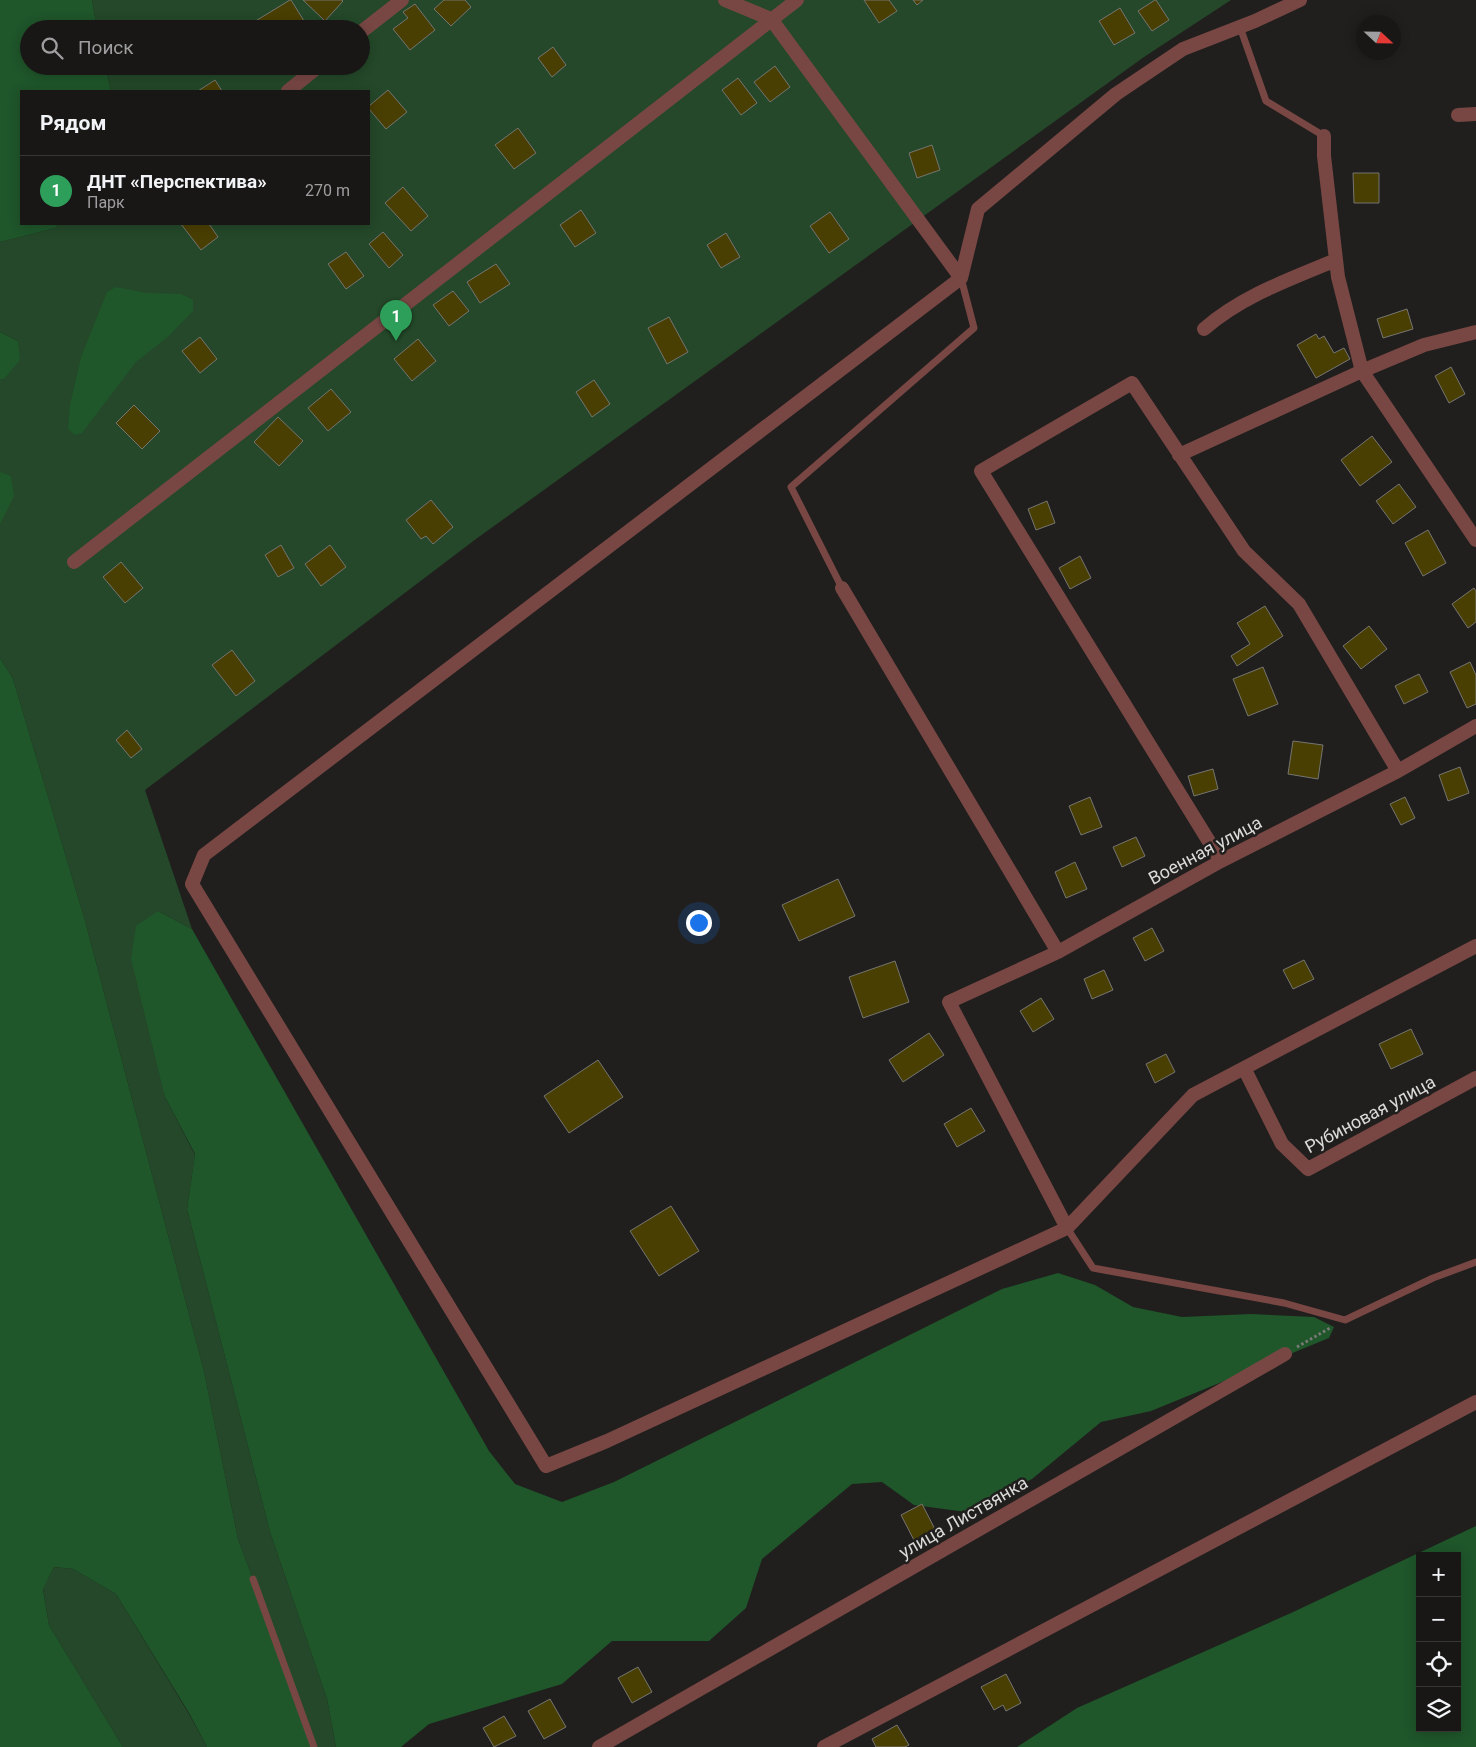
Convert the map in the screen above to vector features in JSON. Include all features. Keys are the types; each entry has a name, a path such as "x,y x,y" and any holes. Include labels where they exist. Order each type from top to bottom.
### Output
{"street":[{"path":"370,25 402,0"},
{"path":"725,0 771,19 961,278"},
{"path":"74,562 797,0"},
{"path":"1300,0 1240,27 1183,49 1116,94 978,209 961,278 204,855 192,884 546,1466 608,1441 1067,1228 1193,1095 1476,946"},
{"path":"289,90 308,75"},
{"path":"1458,115 1476,114"},
{"path":"1324,136 1324,156 1338,277 1362,371 1476,540"},
{"path":"1204,330 1222,314 1271,287 1336,260"},
{"path":"1179,456 1362,371 1424,345 1476,332"},
{"path":"1222,861 981,471 1132,383 1244,551 1299,604 1398,771"},
{"path":"842,588 1058,952"},
{"name":"Военная улица","path":"1067,1228 949,1002 1058,952 1222,861 1398,771 1476,726"},
{"name":"Рубиновая улица","path":"1244,1068 1282,1144 1308,1169 1476,1078"},
{"name":"улица Листвянка","path":"599,1747 1285,1354"},
{"path":"824,1747 1476,1402"}],"lane":[{"path":"1240,27 1266,101 1324,136"},
{"path":"842,588 791,486 974,328 961,278"},
{"path":"1067,1228 1093,1268 1284,1303 1345,1320 1433,1278 1476,1262"},
{"path":"253,1579 314,1747"}],"path":[{"path":"1285,1354 1345,1320"}],"green space":[{"path":"0,0 92,0 95,20 20,20 20,75 107,75 111,90 20,90 20,225 58,225 56,228 0,242"},
{"path":"92,0 1231,0 1144,57 476,539 145,790 192,929 158,911 165,1097 195,1155 187,1209 270,1532 327,1699 336,1747 313,1747 312,1737 238,1539 204,1371 84,917 13,679 0,658 0,380 4,379 18,341 0,332 0,242 56,228 58,225 370,225 370,90 111,90 107,75 370,75 370,20 95,20"},
{"path":"116,287 147,293 181,294 193,300 193,311 169,336 136,362 82,433 75,435 68,429 70,405 81,357 107,292"},
{"path":"0,332 18,341 20,360 4,379 0,380"},
{"path":"0,472 11,476 14,496 0,524"},
{"path":"0,658 13,679 84,917 204,1371 238,1539 312,1737 313,1747 207,1747 189,1713 116,1594 73,1569 54,1567 43,1589 49,1625 123,1747 0,1747"},
{"path":"158,911 192,929 489,1451 515,1484 562,1502 614,1482 1002,1289 1058,1273 1095,1285 1133,1307 1182,1317 1251,1314 1314,1317 1334,1327 1329,1338 1151,1411 1101,1422 1032,1479 966,1512 914,1505 882,1482 852,1484 762,1559 746,1608 709,1641 612,1641 562,1684 429,1724 401,1747 336,1747 327,1699 270,1532 187,1209 195,1154 165,1097 131,959 136,926"},
{"path":"1476,1526 1476,1747 1017,1747 1077,1708 1291,1613 1416,1554 1416,1732 1461,1732 1461,1552 1421,1552"},
{"path":"54,1567 73,1569 116,1594 207,1747 123,1747 49,1625 43,1588"}],"building":[{"path":"291,0 303,20 257,20"},
{"path":"303,0 342,0 324,20"},
{"path":"444,0 465,0 471,7 451,26 434,9"},
{"path":"864,0 889,0 897,11 879,23"},
{"path":"913,0 923,0 917,5"},
{"path":"1155,0 1169,20 1152,31 1138,11"},
{"path":"415,4 435,30 410,50 393,29 408,18 403,12"},
{"path":"1120,8 1135,33 1114,45 1099,21"},
{"path":"553,47 566,65 552,77 538,58"},
{"path":"775,66 790,87 770,102 754,82"},
{"path":"738,78 757,103 741,115 722,90"},
{"path":"215,80 221,90 200,90"},
{"path":"388,90 407,112 386,129 370,110 370,105"},
{"path":"518,128 536,153 514,169 495,145"},
{"path":"932,145 940,170 917,178 909,153"},
{"path":"1353,173 1379,173 1379,203 1354,203"},
{"path":"403,187 428,216 411,231 385,203"},
{"path":"581,210 596,233 575,247 560,225"},
{"path":"830,212 849,239 829,253 810,226"},
{"path":"182,225 210,225 218,237 201,250"},
{"path":"383,232 403,255 389,268 369,244"},
{"path":"726,233 740,257 721,268 707,245"},
{"path":"346,252 364,276 346,289 328,264"},
{"path":"496,264 510,284 480,303 467,282"},
{"path":"453,291 469,311 449,326 433,305"},
{"path":"1407,309 1413,329 1383,338 1377,319"},
{"path":"669,317 688,352 667,364 648,328"},
{"path":"1316,334 1319,339 1324,336 1334,353 1344,348 1350,359 1316,378 1297,345"},
{"path":"200,337 217,359 200,373 182,351"},
{"path":"418,339 436,361 412,381 394,359"},
{"path":"1451,367 1465,394 1449,403 1435,376"},
{"path":"594,380 610,404 592,417 576,392"},
{"path":"331,389 351,412 328,431 308,408"},
{"path":"134,405 160,431 142,449 116,423"},
{"path":"278,417 303,441 279,466 254,442"},
{"path":"1372,436 1392,462 1360,486 1341,460"},
{"path":"1399,484 1416,507 1393,524 1376,501"},
{"path":"431,500 453,527 433,544 426,536 421,539 406,520"},
{"path":"1047,501 1055,523 1036,530 1028,509"},
{"path":"1428,530 1446,563 1423,576 1405,543"},
{"path":"281,545 294,568 278,577 265,555"},
{"path":"330,545 346,567 321,586 305,564"},
{"path":"1080,556 1091,578 1070,589 1059,568"},
{"path":"121,562 143,588 125,603 103,577"},
{"path":"1474,588 1476,591 1476,622 1468,628 1452,604"},
{"path":"1265,606 1283,636 1237,666 1231,656 1250,644 1237,623"},
{"path":"1369,626 1387,649 1361,669 1343,646"},
{"path":"232,650 255,681 236,696 212,665"},
{"path":"1470,662 1476,675 1476,704 1467,708 1450,672"},
{"path":"1263,667 1278,704 1248,716 1233,679"},
{"path":"1419,674 1428,692 1404,704 1395,686"},
{"path":"127,730 142,749 131,758 116,740"},
{"path":"1293,741 1323,745 1318,779 1288,774"},
{"path":"1460,767 1469,793 1448,801 1439,775"},
{"path":"1213,769 1218,789 1194,796 1188,776"},
{"path":"1090,797 1102,827 1081,835 1069,806"},
{"path":"1405,797 1415,818 1401,825 1390,804"},
{"path":"1136,837 1145,856 1122,867 1113,847"},
{"path":"1075,862 1087,889 1066,898 1055,872"},
{"path":"838,879 855,916 799,941 782,905"},
{"path":"1152,928 1164,951 1145,961 1133,938"},
{"path":"1304,960 1314,979 1293,989 1283,970"},
{"path":"895,961 909,1002 863,1018 849,977"},
{"path":"1104,970 1113,990 1092,999 1084,979"},
{"path":"1041,998 1054,1019 1033,1032 1020,1011"},
{"path":"1411,1029 1423,1054 1391,1069 1379,1044"},
{"path":"929,1033 944,1055 903,1082 889,1060"},
{"path":"1166,1054 1175,1072 1155,1083 1146,1064"},
{"path":"598,1060 623,1097 569,1133 544,1096"},
{"path":"971,1108 985,1131 957,1147 944,1124"},
{"path":"671,1206 699,1251 659,1276 630,1231"},
{"path":"922,1504 938,1535 917,1546 901,1515"},
{"path":"638,1667 652,1692 632,1703 618,1678"},
{"path":"1006,1674 1021,1703 1006,1711 1003,1705 994,1710 981,1687"},
{"path":"550,1699 566,1727 544,1739 528,1711"},
{"path":"504,1716 516,1736 494,1747 483,1728"},
{"path":"897,1725 909,1745 905,1747 876,1747 872,1739"}],"place":[{"name":"ДНТ «Перспектива»","path":"396,341"}]}
